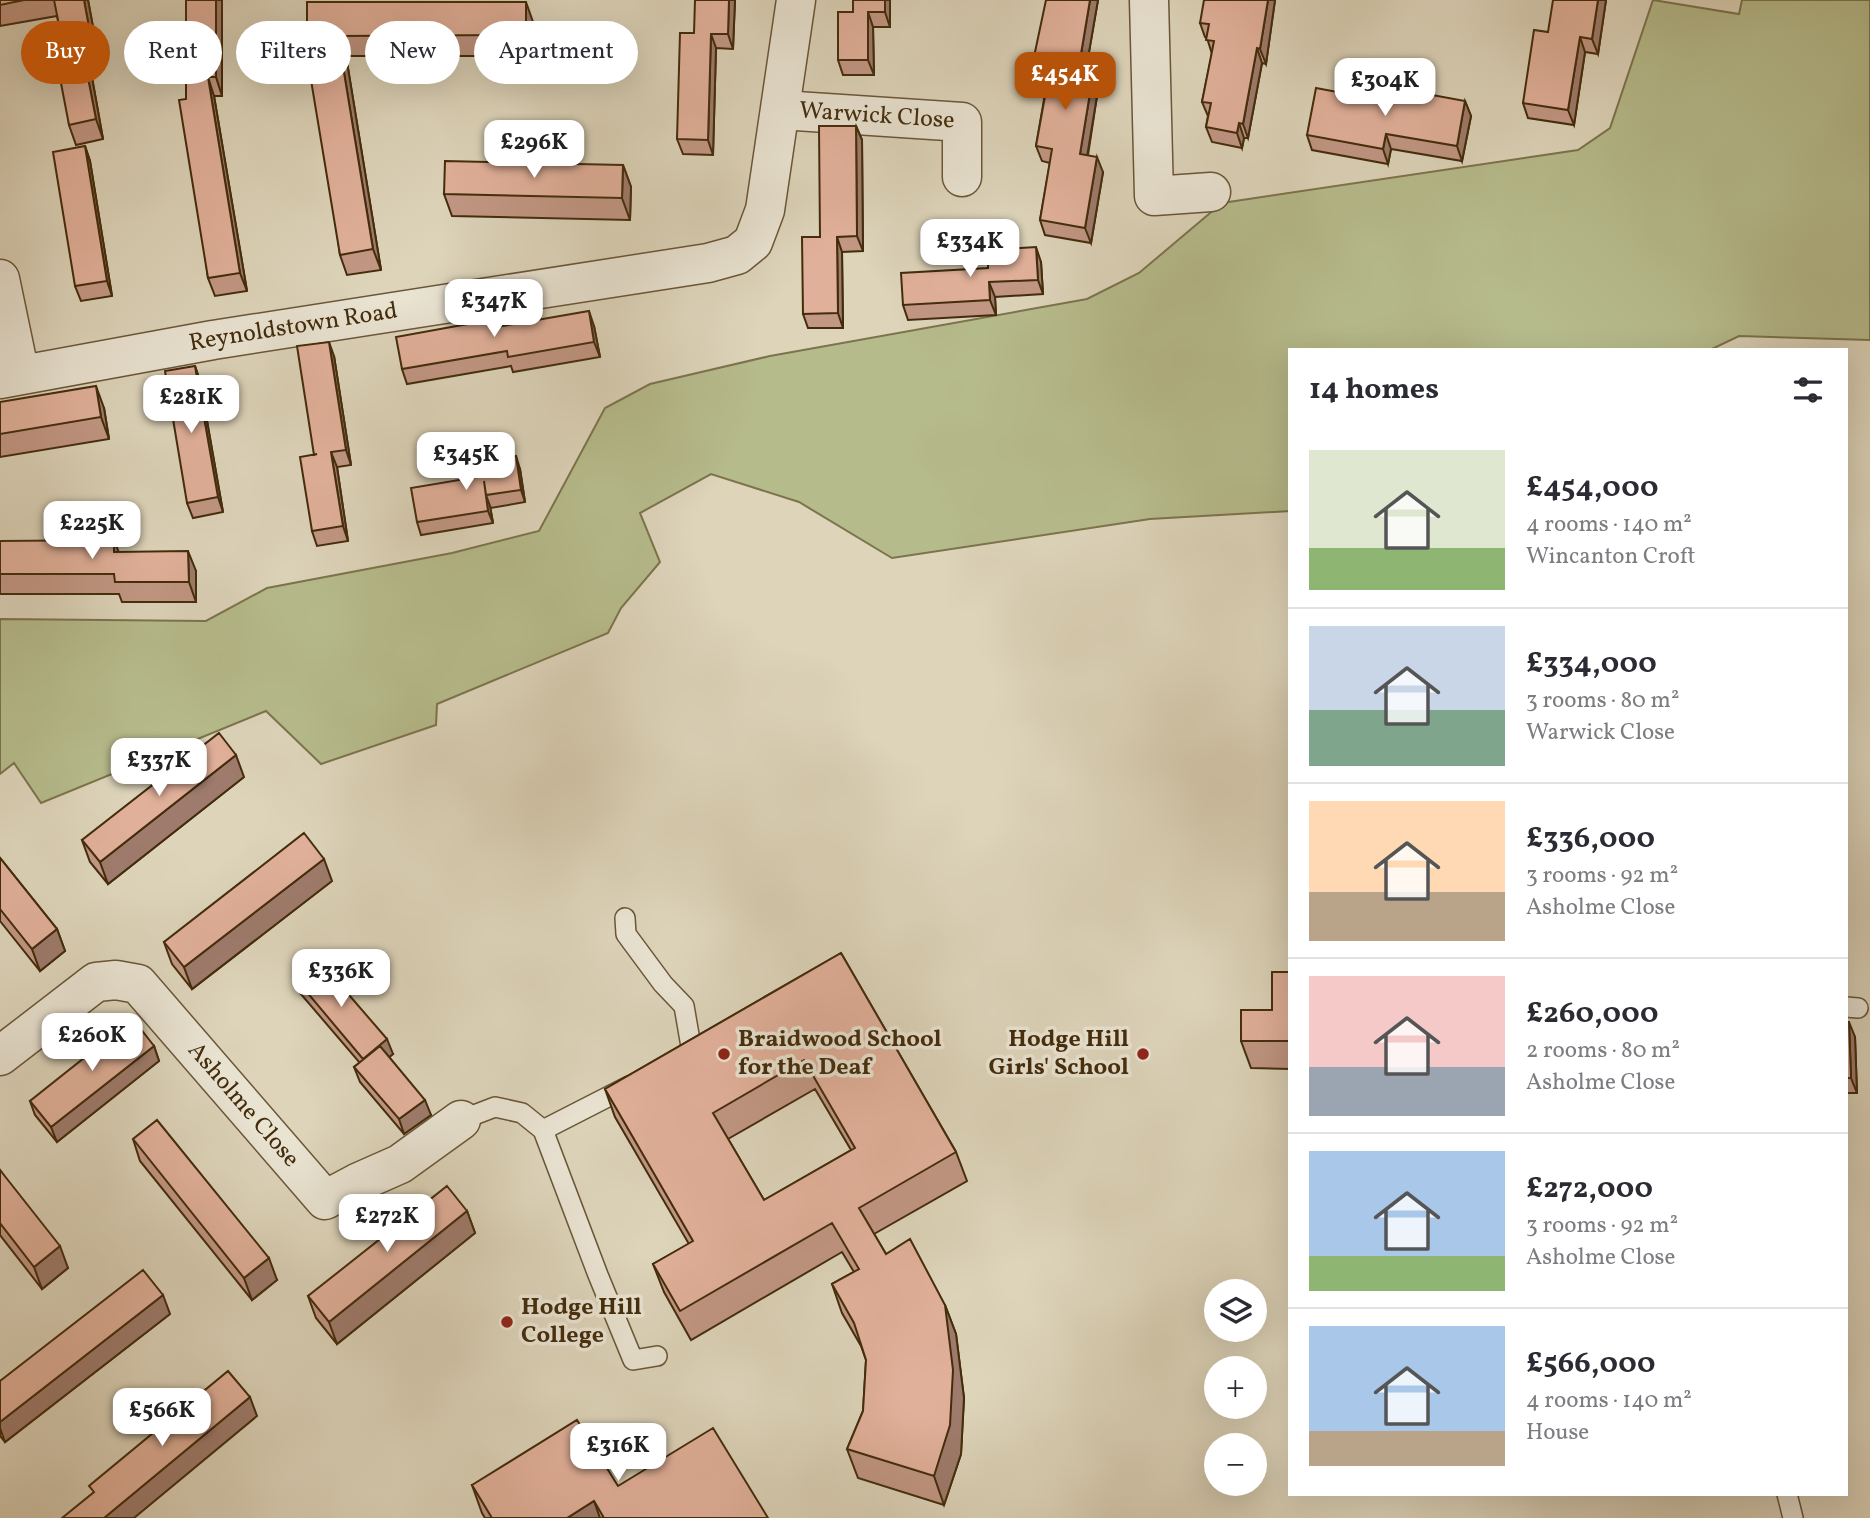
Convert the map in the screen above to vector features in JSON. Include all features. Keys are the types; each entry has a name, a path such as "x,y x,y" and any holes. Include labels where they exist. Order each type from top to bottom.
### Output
{"street":[{"name":"Reynoldstown Road","path":"10,377 213,340 696,265 737,255 753,242 765,210 796,0"},
{"path":"1149,0 1154,196 1211,192"},
{"name":"Warwick Close","path":"781,110 962,122 962,177"},
{"path":"0,279 10,377"},
{"name":"Asholme Close","path":"0,1056 96,982 116,979 138,984 325,1200 400,1164 461,1120"}],"lane":[{"path":"625,918 626,934 663,985 684,1006 692,1052"},
{"path":"673,1063 712,1041"},
{"path":"543,1130 642,1080"},
{"path":"461,1120 495,1107 522,1113 543,1130 598,1275 634,1360 657,1356"},
{"path":"1788,1496 1793,1518"}],"green space":[{"path":"1653,0 1739,14 1742,0 1870,0 1870,340 1739,336 1714,348 1288,348 1288,511 1150,519 892,558 799,502 711,474 640,513 660,562 621,608 608,633 437,704 436,725 321,764 266,711 41,803 14,763 0,774 0,619 206,621 267,588 452,553 539,531 605,408 650,384 770,356 1087,299 1139,273 1222,203 1578,150 1610,128"}],"building":[{"path":"0,0 24,0 0,5"},
{"path":"54,0 84,0 88,21 58,21"},
{"path":"186,0 216,0 216,21 186,21"},
{"path":"695,0 729,0 728,34 711,34 708,140 677,139 680,33 694,33"},
{"path":"853,0 885,0 885,12 868,12 868,60 838,60 838,12 853,12"},
{"path":"1046,0 1090,0 1077,78 1092,81 1080,154 1097,157 1085,228 1040,220 1052,149 1036,146 1049,74 1031,71"},
{"path":"1204,0 1268,0 1243,124 1239,123 1237,133 1206,127 1211,103 1202,102 1214,41 1206,40 1209,24 1200,23"},
{"path":"1553,0 1598,0 1592,39 1580,37 1568,110 1523,103 1534,30 1548,32"},
{"path":"307,2 526,2 526,21 474,21 474,35 460,35 460,21 365,21 365,36 351,36 351,21 307,21"},
{"path":"61,84 89,84 96,119 69,125"},
{"path":"186,84 209,84 240,273 208,278 179,100 186,99"},
{"path":"312,84 346,84 373,249 340,255"},
{"path":"1316,88 1391,102 1394,88 1465,101 1457,146 1386,134 1383,149 1307,135"},
{"path":"819,126 856,126 857,236 837,237 838,313 803,314 802,237 820,237"},
{"path":"85,146 107,281 75,286 53,152"},
{"path":"445,161 623,165 622,198 444,194"},
{"path":"1036,247 1038,280 989,282 990,300 903,305 901,273 988,268 988,250"},
{"path":"589,311 594,342 508,357 507,351 402,369 396,337 501,318 502,326"},
{"path":"329,342 346,450 331,452 343,526 312,531 300,457 314,455 297,346"},
{"path":"195,366 218,497 187,503 165,371"},
{"path":"96,386 101,417 0,434 0,402"},
{"path":"516,456 521,490 486,495 484,481 488,511 417,522 411,488 483,476 480,462"},
{"path":"114,540 114,552 188,551 189,582 115,582 114,574 0,574 0,541"},
{"path":"219,733 236,755 100,862 82,840"},
{"path":"304,833 324,859 184,967 164,942"},
{"path":"0,858 57,929 32,949 0,909"},
{"path":"841,953 956,1152 859,1208 886,1254 910,1239 945,1305 953,1370 950,1425 934,1476 847,1449 863,1411 866,1360 854,1323 832,1284 859,1269 832,1223 680,1311 653,1264 693,1241 605,1089","holes":["804,1060 855,1148 764,1200 713,1113"]},
{"path":"318,959 387,1039 363,1059 295,978"},
{"path":"1272,972 1288,972 1288,1041 1241,1041 1241,1010 1272,1010"},
{"path":"133,1019 154,1046 51,1127 30,1101"},
{"path":"1848,1022 1849,1022 1851,1078 1848,1078"},
{"path":"380,1046 425,1100 399,1119 354,1067"},
{"path":"157,1120 269,1258 244,1278 133,1139"},
{"path":"0,1170 60,1246 34,1267 0,1223"},
{"path":"447,1186 467,1211 329,1322 308,1296"},
{"path":"143,1270 163,1295 0,1422 0,1381"},
{"path":"228,1371 250,1397 104,1518 62,1518 94,1492 89,1486"},
{"path":"577,1420 618,1486 713,1428 768,1518 604,1518 594,1501 567,1518 492,1518 472,1485"}],"place":[{"name":"Braidwood School for the Deaf","path":"724,1054"},
{"name":"Hodge Hill Girls' School","path":"1143,1054"},
{"name":"Hodge Hill College","path":"507,1322"}]}
